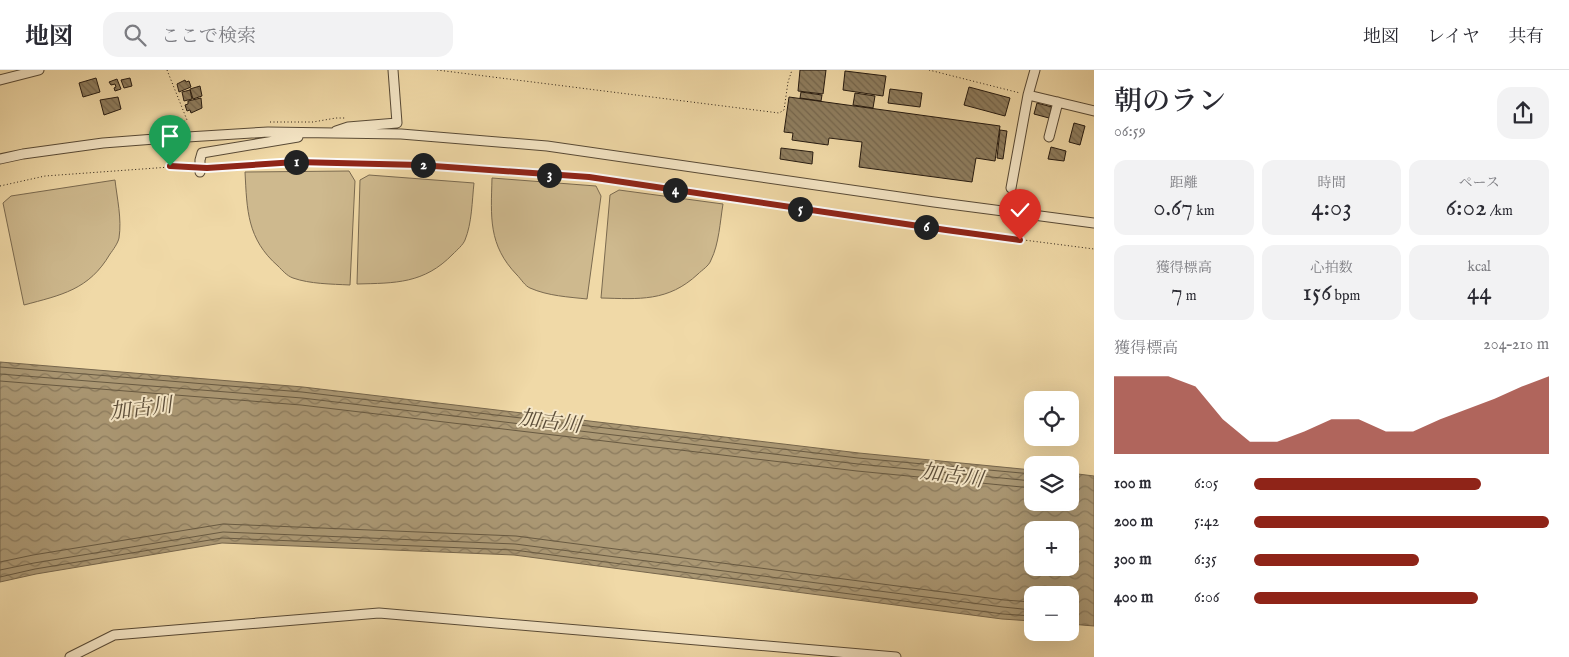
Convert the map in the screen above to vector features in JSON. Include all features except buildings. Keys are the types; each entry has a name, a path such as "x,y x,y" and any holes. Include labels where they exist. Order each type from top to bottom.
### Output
{"street":[{"path":"0,80 39,70"},
{"path":"199,170 202,153 325,134 348,127 397,122 393,70"},
{"path":"1011,188 1028,95 1035,70"},
{"path":"1028,95 1094,111"},
{"path":"1049,137 1058,102"},
{"path":"1,158 103,143 155,138 268,132 401,134 547,146 934,202 1094,222"},
{"path":"70,657 114,635 379,613 896,657"}],"path":[{"path":"155,138 187,120 167,70"},
{"path":"437,70 780,113 784,110 788,82 792,70"},
{"path":"929,70 1028,95"},
{"path":"270,122 313,122 336,118 352,118"},
{"path":"0,186 46,176 170,166 199,170 296,162 420,165 589,177 946,230 1094,249"}],"shaded area":[{"path":"349,171 355,181 350,285 313,283 291,277 268,256 254,234 248,211 245,172"},
{"path":"369,175 474,183 469,226 463,244 442,264 420,276 396,282 357,284 360,180"},
{"path":"492,178 596,186 601,196 587,299 566,297 530,288 508,264 501,253 493,230 491,205"},
{"path":"115,180 120,216 119,238 102,266 93,276 73,289 24,305 3,203 11,196"},
{"path":"619,190 723,204 718,240 709,264 687,283 676,290 664,294 628,299 601,298 610,195"}],"water":[{"name":"加古川","path":"0,362 303,387 859,453 1024,469 1024,511 1079,511 1079,474 1094,476 1094,626 1079,625 1079,586 1024,586 1024,620 514,555 222,543 36,574 0,582"}],"route":[{"path":"170,166 207,168 296,162 420,165 589,177 1020,240"}]}
